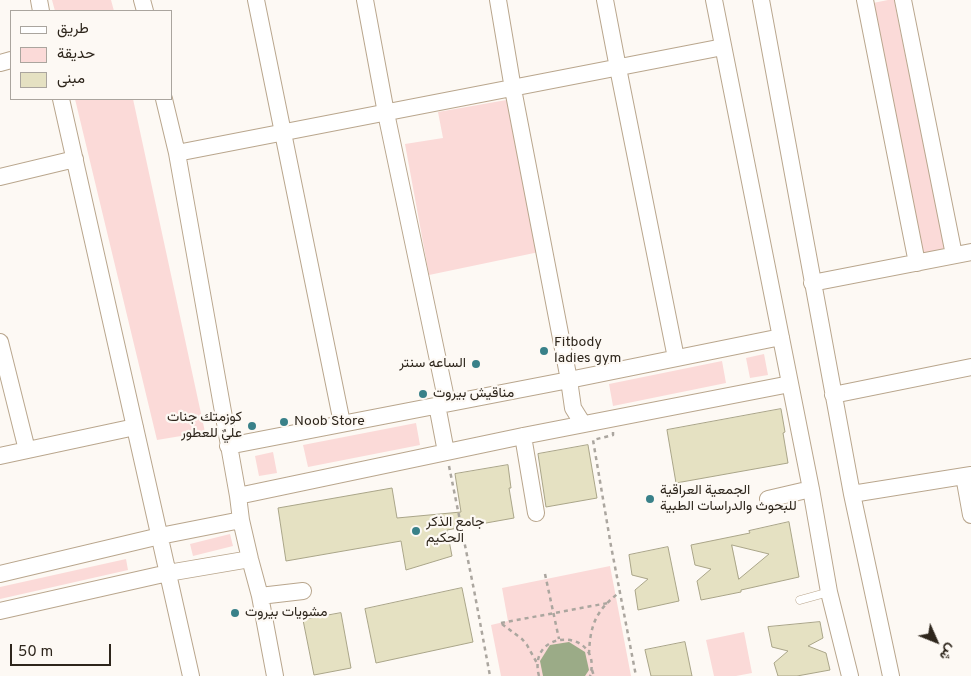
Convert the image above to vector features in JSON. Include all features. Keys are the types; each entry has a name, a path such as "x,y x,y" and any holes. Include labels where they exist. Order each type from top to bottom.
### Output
{"street":[{"path":"256,0 342,423"},
{"path":"365,0 442,404 446,452"},
{"path":"498,0 573,408 583,424"},
{"path":"605,0 676,358"},
{"path":"714,0 811,489 829,592 850,676"},
{"path":"761,0 852,494 892,676"},
{"path":"865,0 917,263"},
{"path":"902,0 954,255"},
{"path":"176,153 723,48"},
{"path":"61,100 191,676"},
{"path":"164,100 176,153 241,520 260,596 275,676"},
{"path":"0,177 75,159"},
{"path":"812,283 971,252"},
{"path":"228,446 781,337"},
{"path":"0,345 27,450"},
{"path":"833,395 971,367"},
{"path":"238,496 610,418 790,384"},
{"path":"0,456 135,427"},
{"path":"523,436 536,513"},
{"path":"852,494 967,476 971,515"},
{"path":"768,499 811,489"},
{"path":"0,574 160,536 241,520"},
{"path":"0,611 168,573 250,559"},
{"path":"260,596 303,591"}],"lane":[{"path":"800,600 829,592"}],"path":[{"path":"610,418 614,435 594,440 611,546 636,676"},
{"path":"446,452 490,676"},
{"path":"545,574 559,639"},
{"path":"589,654 591,630 595,619 600,610 620,592"},
{"path":"539,676 537,663 527,645 500,623 608,603"},
{"path":"537,663 543,648 550,642 566,638 580,643 585,648 592,662 594,676"},
{"path":"590,676 592,669"}],"green space":[{"path":"52,0 111,0 114,10 55,10"},
{"path":"894,0 945,251 924,256 873,3"},
{"path":"512,99 539,252 429,275 405,144 443,138 438,112"},
{"path":"75,100 133,100 205,432 157,440"},
{"path":"764,354 768,375 750,378 746,358"},
{"path":"722,361 726,383 613,406 609,384"},
{"path":"416,423 420,445 308,467 303,445"},
{"path":"273,452 277,473 259,476 255,456"},
{"path":"230,534 233,546 193,556 190,544"},
{"path":"126,559 128,570 0,599 0,587"},
{"path":"610,566 631,676 501,676 491,625 508,621 502,588"},
{"path":"744,632 752,673 736,676 714,676 706,640"}],"shaded area":[{"path":"569,642 585,652 589,670 585,676 543,676 540,661 550,645"}],"building":[{"path":"781,409 788,463 676,483 667,430"},
{"path":"588,445 597,498 546,507 538,454"},
{"path":"508,465 511,488 509,488 514,518 447,530 452,556 406,570 401,541 286,561 278,508 392,488 397,518 461,512 455,474"},
{"path":"789,522 799,577 701,600 697,581 711,569 695,565 691,545 750,533 749,531","holes":["732,545 769,554 739,579"]},
{"path":"668,547 679,601 638,610 635,590 648,579 632,575 629,555"},
{"path":"462,588 473,642 376,663 365,609"},
{"path":"341,613 351,668 314,675 303,620"},
{"path":"820,622 823,638 808,646 826,653 830,670 797,676 778,676 774,663 788,651 772,647 768,627"},
{"path":"685,642 692,676 651,676 645,650"}],"place":[{"name":"Fitbody ladies gym","path":"544,351"},
{"name":"الساعه سنتر","path":"476,364"},
{"name":"مناقيش بيروت","path":"423,394"},
{"name":"Noob Store","path":"284,422"},
{"name":"كوزمتك جنات عليٌ للعطور","path":"252,426"},
{"name":"الجمعية العراقية للبحوث والدراسات الطبية","path":"650,499"},
{"name":"جامع الذكر الحكيم","path":"416,531"},
{"name":"مشويات بيروت","path":"235,613"}]}
